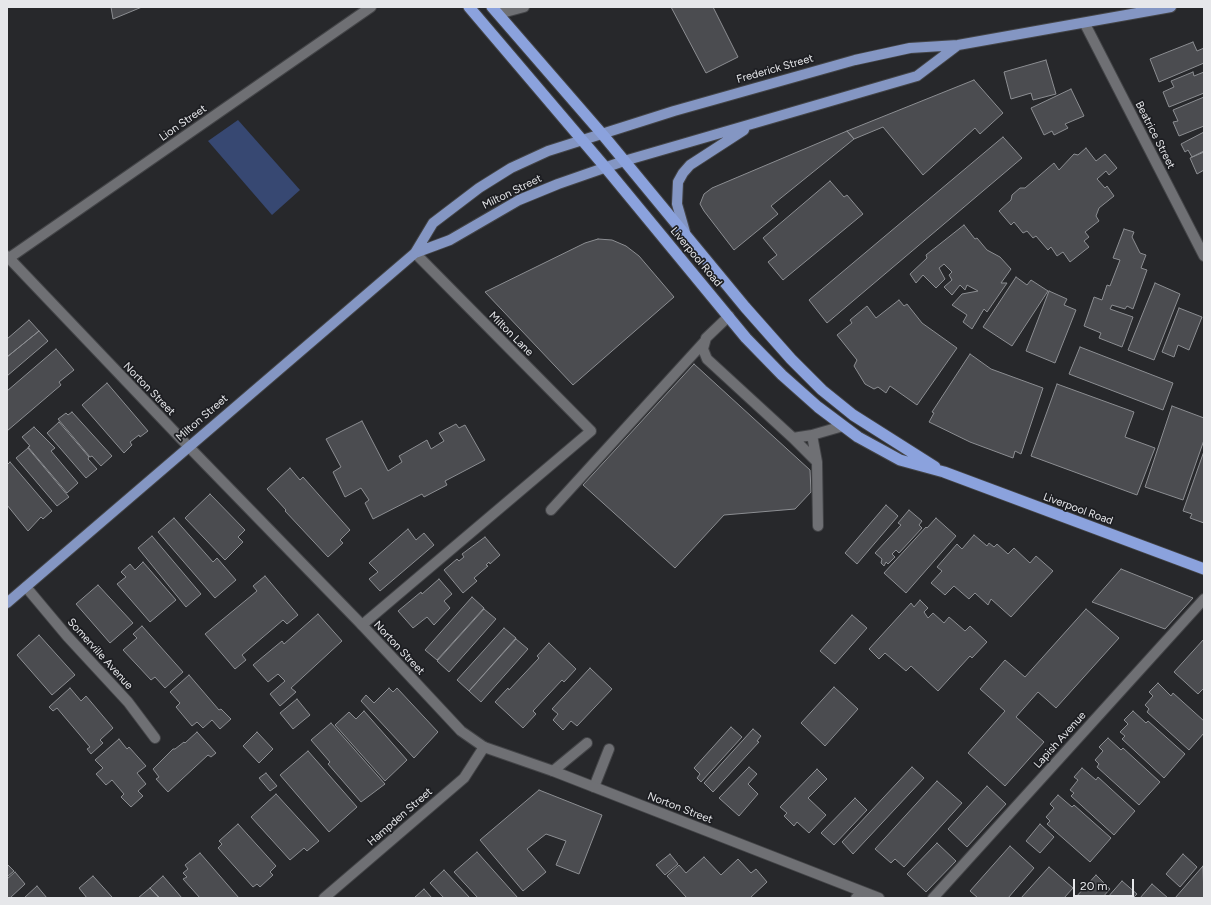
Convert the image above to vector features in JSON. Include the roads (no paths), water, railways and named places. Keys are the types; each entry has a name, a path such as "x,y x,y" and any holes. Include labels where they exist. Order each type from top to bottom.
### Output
{"highway":[{"name":"Liverpool Road","path":"469,7 728,316 782,375 818,407 858,437 900,460 944,472 1204,570"},
{"name":"Liverpool Road","path":"495,10 603,135 791,359 822,390 853,414 944,472"}],"main road":[{"name":"Frederick Street","path":"603,135 754,87 855,60 910,48 958,45 1085,24 1171,7"},
{"name":"Frederick Street","path":"624,161 917,76 958,45"},
{"path":"686,234 676,204 678,182 683,173 696,161 752,124"},
{"name":"Milton Street","path":"7,603 188,446 415,253 434,223 480,188 511,168 548,151 603,135"},
{"name":"Milton Street","path":"415,253 450,240 519,200 558,184 624,161"}],"street":[{"name":"Lion Street","path":"8,257 371,7"},
{"path":"495,10 524,7"},
{"name":"Beatrice Street","path":"1085,24 1204,256"},
{"name":"Milton Lane","path":"362,625 591,431 415,253"},
{"name":"Norton Street","path":"8,257 188,446 362,625 461,731 484,747 594,787 860,895 879,898"},
{"path":"551,510 705,341 706,338 728,316"},
{"path":"705,341 703,349 708,359 794,438 817,462"},
{"path":"794,438 812,435 843,426"},
{"path":"812,435 817,462 818,526"},
{"name":"Somerville Avenue","path":"26,587 67,636 128,702 155,738"},
{"name":"Lapish Avenue","path":"933,898 1204,599"},
{"path":"553,771 587,743"},
{"name":"Hampden Street","path":"324,898 464,778 484,747"},
{"path":"594,787 609,749"}]}
